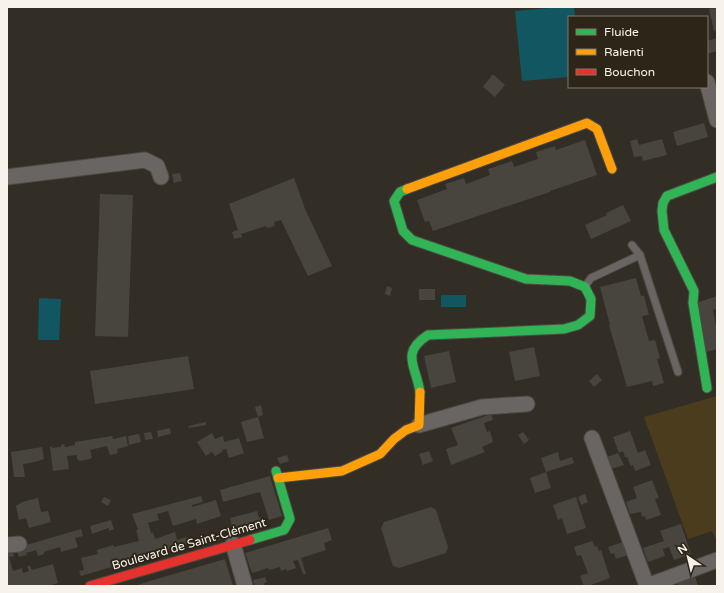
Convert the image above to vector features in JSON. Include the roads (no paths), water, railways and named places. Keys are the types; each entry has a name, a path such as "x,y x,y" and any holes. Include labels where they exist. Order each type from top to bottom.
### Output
{"street":[{"path":"708,86 717,120"},
{"path":"527,404 482,407 419,425 420,390 411,355 414,345 421,338 428,335 564,329 578,326 590,316 591,299 585,287 570,280 526,279 412,240 403,231 394,201 400,192 587,123 597,129 612,168"},
{"path":"7,177 146,160 157,166 161,176"},
{"path":"707,388 693,303 694,291 664,230 662,211 663,202 667,196 717,178"},
{"name":"Boulevard de Saint-Clément","path":"90,586 284,530 290,519 277,474 342,471 380,454 400,434 419,425"},
{"path":"592,438 647,586 717,560"},
{"path":"233,544 245,586"}],"lane":[{"path":"632,245 640,255 678,372"},
{"path":"585,287 591,278 640,255"}],"water":[{"path":"574,7 575,16 568,16 568,77 522,81 515,11"},
{"path":"441,295 466,295 466,307 441,307"},
{"path":"39,298 61,299 59,340 38,340"}]}
